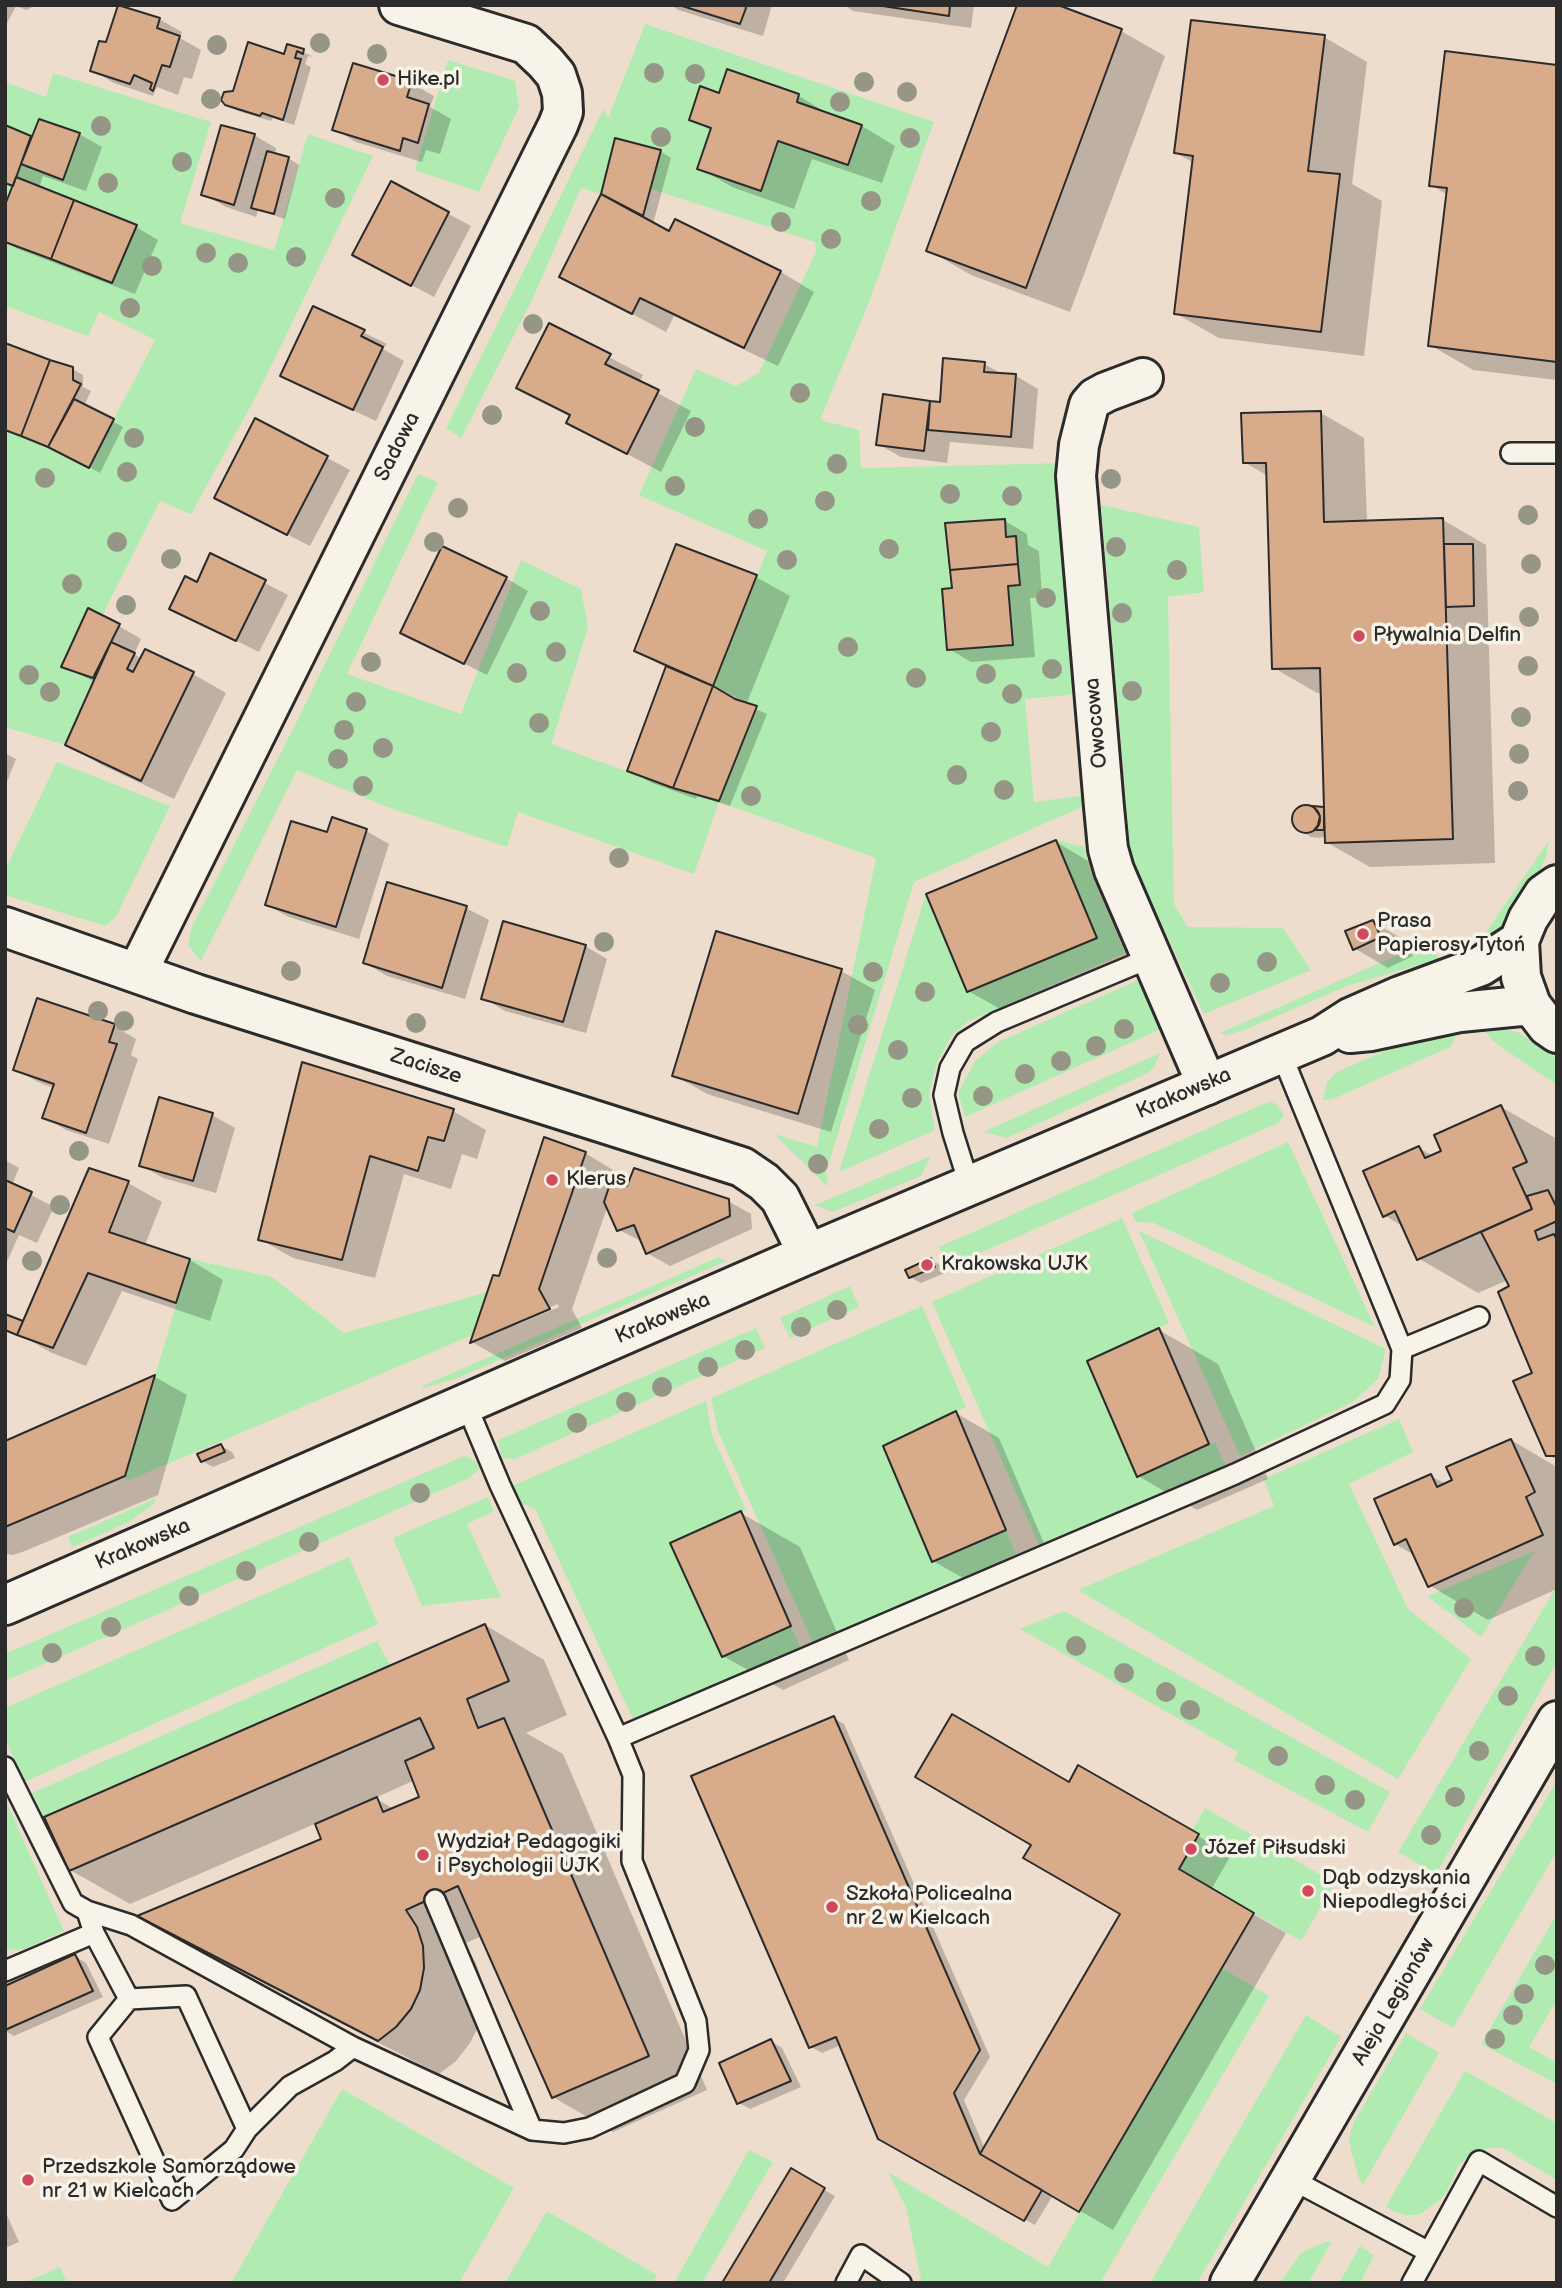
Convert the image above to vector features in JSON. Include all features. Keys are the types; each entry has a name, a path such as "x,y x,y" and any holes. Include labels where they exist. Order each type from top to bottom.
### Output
{"street":[{"name":"Sadowa","path":"136,973 558,125 562,112 562,93 556,75 526,44 399,5"},
{"name":"Owocowa","path":"1143,378 1106,392 1089,405 1079,445 1076,476 1108,849 1150,958 1207,1085"},
{"path":"1557,885 1544,894 1528,919 1519,941 1521,977 1531,1005 1547,1026 1557,1033"},
{"name":"Zacisze","path":"5,927 136,973 742,1167 764,1182 780,1198 808,1254"},
{"name":"Krakowska","path":"5,1605 808,1254 1322,1036 1350,1018 1399,996 1481,966 1519,941"},
{"name":"Krakowska","path":"1322,1036 1371,1031 1460,1012 1531,1005"},
{"name":"Aleja Legionów","path":"1230,2283 1557,1721"}],"lane":[{"path":"1511,453 1557,453"},
{"path":"970,1187 944,1095 950,1068 965,1042 997,1022 1150,958"},
{"path":"618,1738 1235,1474 1385,1404 1400,1380 1402,1349 1282,1052"},
{"path":"1402,1349 1479,1317"},
{"path":"5,1767 73,1903 87,1911 131,1925 353,2047 532,2130 564,2133 589,2128 685,2083 699,2050 696,2021 632,1861 633,1775 500,1485 466,1404"},
{"path":"435,1900 532,2130"},
{"path":"87,1911 94,1933 129,1999"},
{"path":"5,1971 94,1933"},
{"path":"247,2129 186,1996 129,1999 98,2037 172,2200 234,2149 247,2129 290,2086 335,2061 353,2047"},
{"path":"1412,2283 1479,2161 1557,2207"},
{"path":"1291,2179 1429,2252"},
{"path":"846,2283 861,2255 901,2283"}],"green space":[{"path":"645,24 934,122 869,302 820,420 859,430 861,468 1066,463 1078,694 1025,699 1034,802 1087,795 1088,804 914,882 826,1173 828,1187 774,1134 817,1147 876,858 719,802 694,874 518,812 507,847 390,808 297,770 201,961 188,945 192,927 418,474 438,482 347,674 461,714 521,560 581,589 588,628 551,744 673,788 719,801 757,707 713,686 767,551 639,495 696,369 736,386 759,373 816,252 815,242 651,189 601,194 581,188 531,302 461,438 446,428 604,108 608,119"},
{"path":"448,60 515,81 519,107 479,192 415,170"},
{"path":"53,73 211,122 180,223 274,250 308,134 373,156 259,391 191,514 160,501 102,616 88,609 61,666 93,678 65,745 5,727 5,430 78,451 114,419 155,340 99,312 88,336 5,306 5,82 46,97"},
{"path":"1101,505 1199,527 1204,592 1168,597 1174,904 1188,927 1283,928 1311,970 1204,1014 1131,860"},
{"path":"57,762 170,806 116,917 105,926 5,895 5,870"},
{"path":"1056,840 1084,847 1091,874 1125,953 967,1022 950,1038 937,1063 929,1094 935,1130 839,1172 926,894 967,992 1097,938"},
{"path":"1549,840 1539,874 1497,931 1478,944"},
{"path":"1416,947 1430,947 1439,959 1347,986 1242,1031 1225,1035 1220,1033"},
{"path":"1141,979 1161,1029 965,1117 958,1093 975,1061 998,1042"},
{"path":"1493,1026 1520,1033 1557,1059 1557,1085 1494,1042 1481,1027"},
{"path":"1454,1031 1455,1038 1450,1047 1333,1099 1323,1100 1327,1082 1337,1072 1396,1046"},
{"path":"1160,1053 1154,1068 1146,1074 1007,1138 983,1132"},
{"path":"1272,1102 1284,1115 1278,1123 948,1267 939,1247"},
{"path":"1288,1142 1375,1327 1154,1223 1136,1222 1132,1213"},
{"path":"931,1156 921,1176 832,1212 815,1205"},
{"path":"1122,1218 1169,1323 1087,1361 1137,1477 1215,1442 1225,1465 1039,1545 932,1302"},
{"path":"1139,1231 1386,1349 1378,1379 1353,1402 1240,1456"},
{"path":"719,1257 726,1261 455,1379 423,1388 422,1386"},
{"path":"190,1259 272,1277 344,1333 487,1292 473,1335 127,1481 125,1476"},
{"path":"850,1286 859,1307 790,1338 780,1318"},
{"path":"922,1306 966,1407 883,1447 932,1562 1006,1530 1016,1554 813,1643 718,1431 711,1398"},
{"path":"756,1328 765,1348 515,1459 502,1458 498,1440"},
{"path":"706,1401 712,1435 746,1510 670,1543 722,1657 791,1626 800,1648 633,1719 535,1509 521,1503 512,1486"},
{"path":"1399,1419 1413,1452 1349,1484 1408,1609 1471,1659 1398,1779 1078,1590 1274,1506 1264,1479"},
{"path":"464,1456 476,1461 479,1469 469,1478 5,1681 5,1654"},
{"path":"488,1497 494,1511 467,1524 501,1597 422,1606 393,1538"},
{"path":"154,1499 155,1503 129,1522 72,1547 68,1537"},
{"path":"1535,1551 1481,1637 1427,1596"},
{"path":"349,1557 378,1624 24,1782 5,1738 5,1708"},
{"path":"1557,1586 1557,1662 1436,1874 1398,1852"},
{"path":"1064,1611 1390,1792 1368,1832 1234,1760 1238,1752 1020,1629"},
{"path":"377,1641 390,1665 44,1817 32,1793"},
{"path":"1557,1781 1557,1851 1453,2028 1420,2009"},
{"path":"5,1799 64,1931 24,1949 5,1950"},
{"path":"1205,1808 1335,1883 1301,1941 1179,1869 1192,1831"},
{"path":"1557,1914 1557,2000 1529,2047 1557,2063 1557,2084 1481,2044"},
{"path":"1222,1968 1269,1996 1100,2283 926,2283 921,2280 906,2207 888,2172 1048,2267"},
{"path":"1306,2015 1341,2037 1197,2283 1150,2283"},
{"path":"1406,2033 1439,2053 1363,2185 1349,2139 1354,2122"},
{"path":"1465,2071 1557,2123 1557,2180 1503,2148 1491,2148 1478,2151 1459,2164 1440,2200 1419,2215 1404,2215 1391,2210 1386,2206"},
{"path":"342,2089 514,2188 459,2283 231,2283"},
{"path":"749,2150 773,2162 702,2283 674,2283"},
{"path":"547,2211 657,2275 653,2283 505,2283"},
{"path":"1332,2242 1308,2283 1280,2283 1300,2254"},
{"path":"1360,2246 1374,2255 1360,2283 1339,2283"},
{"path":"60,2267 67,2283 24,2283"}],"building":[{"path":"118,5 160,18 157,28 180,36 170,67 162,65 153,91 150,89 152,83 134,75 130,84 90,71 99,41 106,42"},
{"path":"679,5 745,5 746,8 740,24"},
{"path":"876,5 950,5 949,16"},
{"path":"1017,5 1058,5 1122,29 1026,288 926,251"},
{"path":"1191,20 1325,35 1308,171 1340,174 1321,332 1174,314 1193,156 1174,153"},
{"path":"248,42 284,54 287,44 304,49 303,54 297,51 295,58 301,59 283,120 225,105 221,100 224,92 233,91"},
{"path":"1445,51 1557,65 1557,362 1428,346 1447,188 1429,186"},
{"path":"353,63 412,81 407,97 429,104 418,143 403,138 400,151 332,130"},
{"path":"727,69 799,94 797,102 862,125 848,165 778,141 761,191 697,169 711,128 689,120 700,86 719,93"},
{"path":"39,119 80,133 63,180 21,164"},
{"path":"5,125 31,136 13,186 5,183"},
{"path":"221,125 255,134 234,205 201,195"},
{"path":"615,138 661,150 643,216 601,194"},
{"path":"267,151 289,157 274,214 251,208"},
{"path":"16,177 74,200 51,259 5,242 5,205"},
{"path":"391,181 449,212 411,286 352,255"},
{"path":"601,194 669,231 675,219 781,271 744,348 640,298 632,314 559,277"},
{"path":"74,200 137,225 112,283 51,259"},
{"path":"313,306 365,330 361,336 383,347 353,410 280,376"},
{"path":"549,323 611,354 605,364 659,390 627,454 566,423 570,415 516,388"},
{"path":"5,343 50,360 21,436 5,430"},
{"path":"943,358 985,362 984,372 1016,374 1011,437 928,430 930,401 940,402"},
{"path":"50,360 73,367 73,380 81,384 48,447 21,436"},
{"path":"883,394 930,401 924,451 876,445"},
{"path":"74,399 114,419 89,468 48,447"},
{"name":"Pływalnia Delfin","path":"1321,411 1324,522 1443,518 1453,839 1325,843 1320,668 1272,669 1266,463 1243,463 1241,413"},
{"path":"255,418 328,456 287,535 214,498"},
{"path":"1005,519 1006,537 1016,536 1018,564 950,570 945,523"},
{"path":"676,544 757,575 713,686 634,651"},
{"path":"1444,544 1473,544 1474,606 1446,607"},
{"path":"442,546 507,577 464,664 400,633"},
{"path":"210,553 266,580 236,641 169,609 185,576 197,582"},
{"path":"1018,564 1020,585 1008,586 1013,645 947,650 942,589 952,588 950,570"},
{"path":"88,608 120,624 93,678 61,667"},
{"path":"111,642 135,653 127,669 133,672 145,649 194,672 141,781 65,745"},
{"path":"666,666 713,686 673,788 627,771"},
{"path":"713,686 735,699 757,706 719,801 673,788"},
{"path":"1306,805 1316,809 1320,819 1316,829 1306,833 1296,829 1292,819 1296,809"},
{"path":"1313,806 1324,807 1324,830 1314,830 1320,816"},
{"path":"332,817 367,829 336,927 265,905 291,821 327,832"},
{"path":"1056,840 1097,938 967,992 926,894"},
{"path":"387,882 467,906 442,988 363,963"},
{"name":"Prasa Papierosy Tytoń","path":"1373,920 1381,937 1353,950 1345,931"},
{"path":"503,921 586,945 563,1022 481,999"},
{"path":"716,931 842,969 798,1114 672,1076"},
{"path":"37,998 115,1024 109,1042 117,1044 86,1133 42,1118 54,1084 13,1070"},
{"path":"302,1062 454,1109 444,1141 428,1137 418,1171 370,1156 342,1260 258,1240"},
{"path":"159,1097 213,1113 193,1181 139,1166"},
{"path":"1501,1105 1527,1162 1513,1168 1532,1209 1417,1260 1395,1211 1383,1217 1363,1171 1419,1146 1425,1158 1441,1151 1434,1135"},
{"path":"544,1137 586,1152 539,1289 550,1309 470,1343 493,1275 499,1276"},
{"path":"89,1168 129,1181 109,1232 190,1259 176,1303 88,1273 53,1348 17,1335"},
{"path":"634,1168 729,1199 730,1216 646,1254 634,1225 617,1231 604,1202 609,1187 619,1183 627,1186"},
{"path":"5,1180 32,1192 14,1232 5,1228"},
{"path":"1548,1190 1557,1208 1557,1221 1535,1231 1538,1240 1554,1234 1557,1240 1557,1456 1546,1456 1513,1381 1532,1373 1498,1292 1509,1286 1481,1232 1532,1209 1527,1196"},
{"path":"931,1258 935,1267 909,1278 905,1270"},
{"path":"5,1314 23,1321 17,1335 5,1330"},
{"path":"1159,1328 1209,1444 1137,1477 1087,1361"},
{"path":"155,1375 125,1476 5,1527 5,1441"},
{"path":"956,1411 1006,1530 932,1562 883,1446"},
{"path":"1511,1439 1535,1492 1526,1497 1543,1535 1428,1587 1406,1539 1394,1545 1374,1499 1431,1474 1437,1487 1452,1480 1446,1467"},
{"path":"221,1444 225,1452 201,1462 197,1454"},
{"path":"741,1511 791,1626 722,1657 670,1543"},
{"name":"Wydział Pedagogiki i Psychologii UJK","path":"485,1624 509,1681 467,1699 478,1728 504,1718 649,2056 552,2098 458,1886 406,1910 417,1927 423,1946 424,1968 420,1990 411,2009 396,2027 378,2041 137,1916 321,1839 315,1824 377,1797 383,1812 419,1797 405,1761 434,1748 420,1718 69,1871 44,1817"},
{"path":"952,1714 1069,1782 1078,1765 1199,1834 1179,1869 1254,1913 1079,2212 980,2154 1120,1914 1023,1858 1031,1845 915,1777"},
{"name":"Szkoła Policealna nr 2 w Kielcach","path":"834,1716 980,2050 954,2093 980,2154 1042,2190 1024,2221 878,2139 836,2037 809,2048 691,1776"},
{"path":"75,1954 93,1991 5,2030 5,1986"},
{"path":"771,2039 791,2081 737,2104 719,2063"},
{"path":"791,2168 825,2188 769,2283 722,2283"}],"place":[{"name":"Hike.pl","path":"383,80"},
{"name":"Pływalnia Delfin","path":"1359,636"},
{"name":"Prasa Papierosy Tytoń","path":"1363,934"},
{"name":"Klerus","path":"552,1180"},
{"name":"Krakowska UJK","path":"927,1265"},
{"name":"Józef Piłsudski","path":"1191,1849"},
{"name":"Wydział Pedagogiki i Psychologii UJK","path":"423,1855"},
{"name":"Dąb odzyskania Niepodległości","path":"1308,1891"},
{"name":"Szkoła Policealna nr 2 w Kielcach","path":"832,1907"},
{"name":"Przedszkole Samorządowe nr 21 w Kielcach","path":"28,2180"}]}
